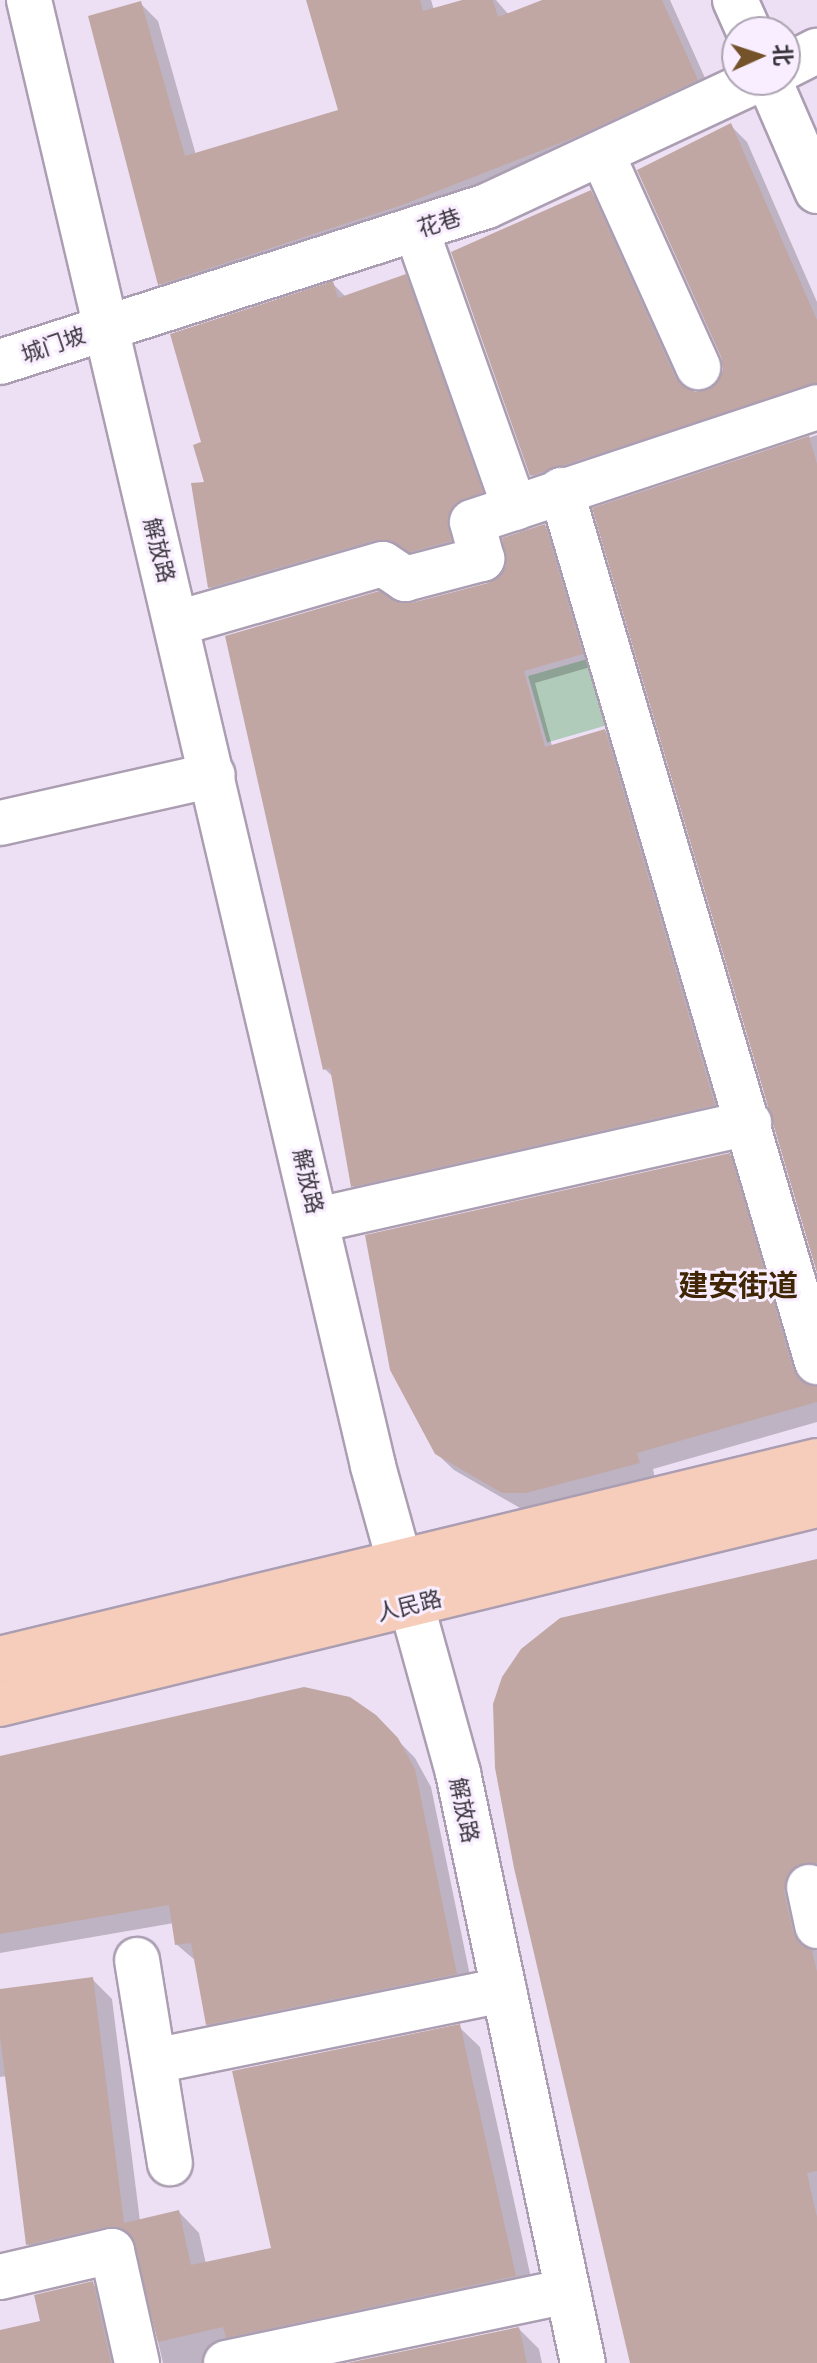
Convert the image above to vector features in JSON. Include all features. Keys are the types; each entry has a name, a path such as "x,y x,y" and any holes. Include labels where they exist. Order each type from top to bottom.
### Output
{"main road":[{"name":"人民路","path":"0,1659 817,1461"},
{"name":"人民路","path":"0,1704 817,1505"}],"street":[{"name":"解放路","path":"29,0 399,1563 458,1773 583,2363"},
{"name":"花巷","path":"106,326 487,206 723,96"},
{"path":"776,96 817,191"},
{"path":"602,154 698,367"},
{"path":"416,229 515,508"},
{"name":"城门坡","path":"0,362 106,326"},
{"path":"178,623 383,564 405,579 482,559 472,522 817,407"},
{"path":"561,490 817,1362"},
{"path":"0,823 213,775"},
{"path":"318,1220 749,1123"},
{"path":"137,1960 170,2163"},
{"path":"154,2061 504,1990"},
{"path":"0,2277 112,2251 137,2363"},
{"path":"226,2363 568,2291"}],"green space":[{"path":"605,654 624,720 547,742 528,676"}],"building":[{"path":"306,0 420,0 423,11 462,0 493,0 498,17 542,0 662,0 698,80 578,136 402,205 158,285 88,16 141,1 185,156 338,110"},
{"path":"731,123 817,320 817,383 530,476 451,252 591,190 675,377 695,392 709,389 723,370 721,357 637,170"},
{"path":"406,274 483,492 453,506 448,517 451,541 410,552 388,540 376,540 208,588 191,483 204,482 193,445 201,442 170,334 333,281 338,298"},
{"path":"809,436 817,464 817,1273 592,508"},
{"path":"545,524 583,654 524,671 545,747 605,729 715,1105 351,1187 330,1068 323,1070 225,636 379,591 411,603 488,583 506,566 502,538"},
{"path":"730,1153 793,1369 800,1381 817,1386 817,1402 637,1453 640,1463 526,1493 502,1493 435,1454 390,1370 365,1235"},
{"path":"817,1559 817,1863 793,1868 784,1891 793,1932 799,1943 812,1950 817,1972 817,2171 807,2173 817,2217 817,2363 630,2363 514,1868 495,1768 493,1704 502,1677 521,1649 560,1618"},
{"path":"304,1687 350,1697 376,1715 398,1738 415,1769 457,1974 206,2025 191,1943 175,1945 169,1905 0,1934 0,1756"},
{"path":"93,1977 124,2223 179,2210 191,2265 271,2248 232,2071 460,2024 516,2276 226,2338 223,2327 158,2342 130,2234 106,2227 26,2245 0,2036 0,1989"},
{"path":"93,2281 111,2363 0,2363 0,2330 40,2321 34,2295"},
{"path":"519,2327 527,2363 347,2363"}],"district":[{"name":"建安街道","path":"738,1285"}]}
